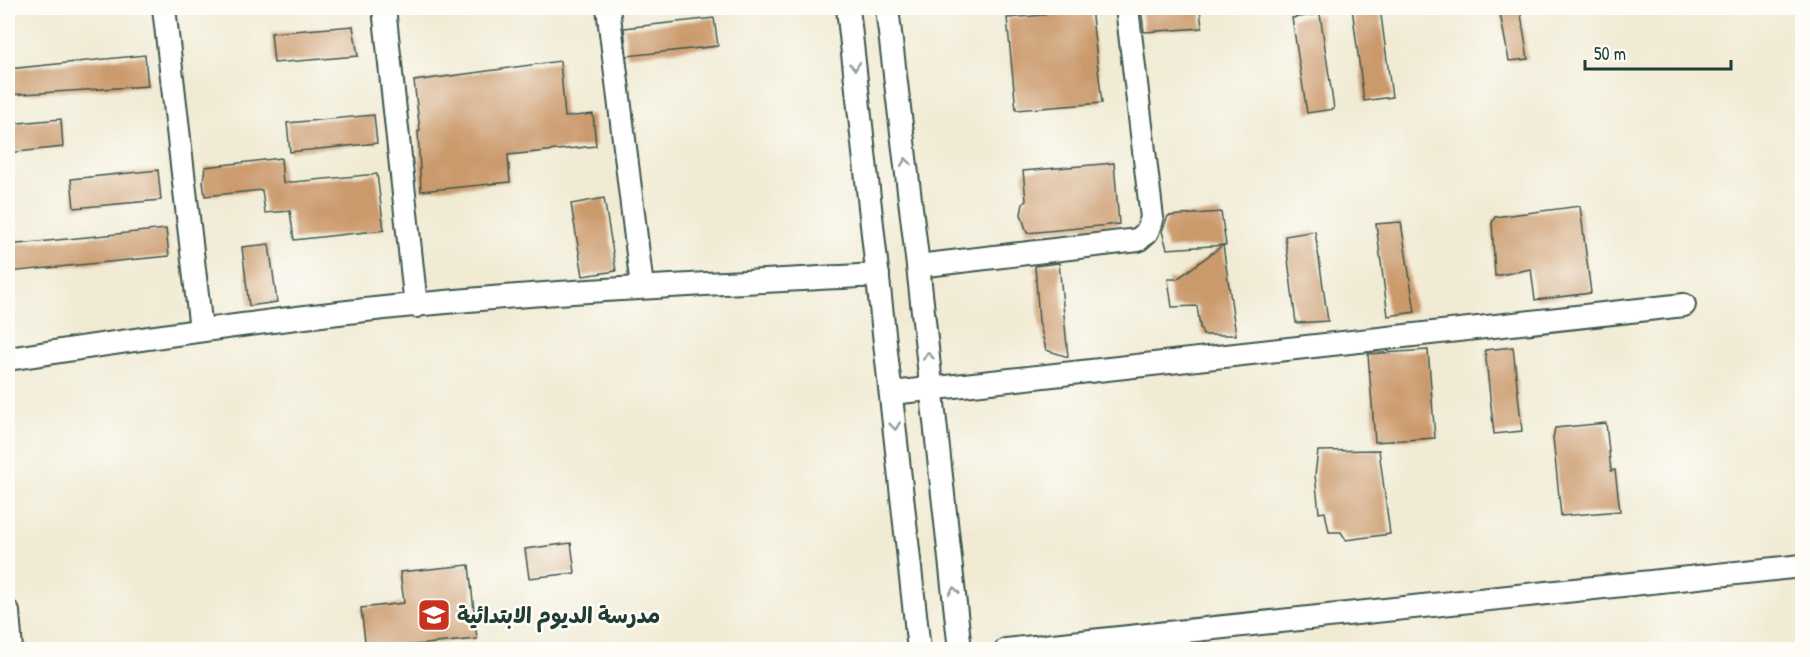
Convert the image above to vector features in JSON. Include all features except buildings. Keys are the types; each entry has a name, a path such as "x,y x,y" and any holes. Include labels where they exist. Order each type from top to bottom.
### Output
{"street":[{"path":"164,8 201,330"},
{"path":"384,8 416,306"},
{"path":"608,8 642,287"},
{"path":"848,8 919,650"},
{"path":"887,8 960,650"},
{"path":"918,266 1138,240 1147,232 1152,218 1127,8"},
{"path":"8,360 201,330 481,299 642,287 878,275"},
{"path":"892,393 1684,305"},
{"path":"1006,650 1803,566"},
{"path":"8,612 11,650"}],"place":[{"name":"مدرسة الديوم الابتدائية","path":"434,615"}]}
